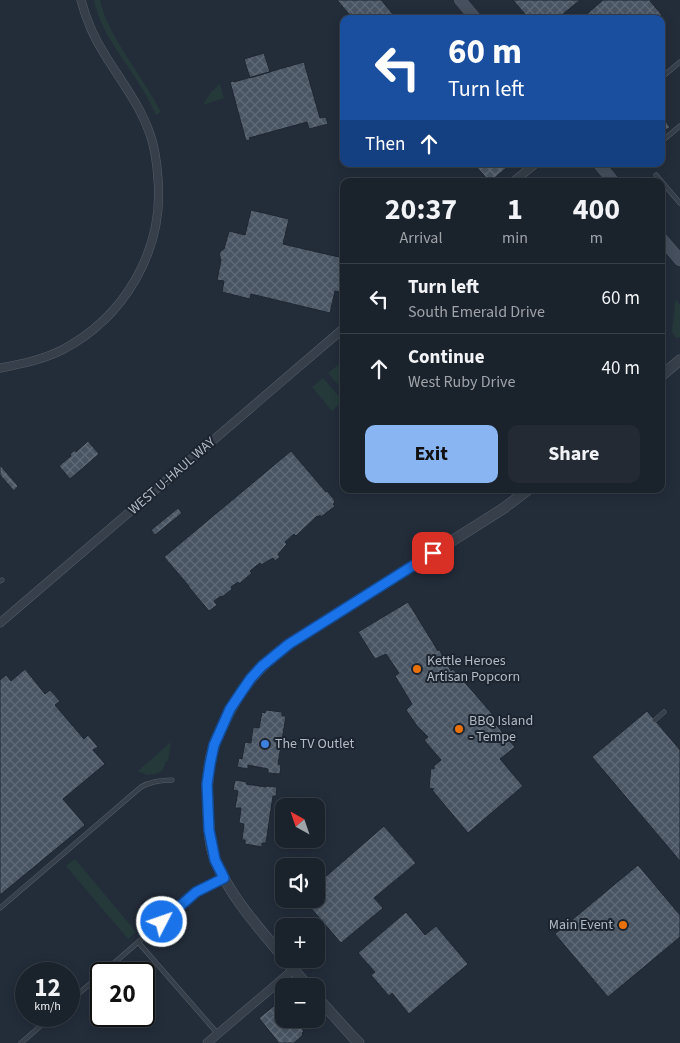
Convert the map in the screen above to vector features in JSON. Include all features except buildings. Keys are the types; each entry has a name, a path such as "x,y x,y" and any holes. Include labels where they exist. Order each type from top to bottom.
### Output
{"main road":[{"path":"460,0 473,15"},
{"path":"601,167 611,178"},
{"path":"665,243 680,260"}],"street":[{"path":"0,368 49,356 78,340 93,329 120,303 135,280 154,237 158,214 159,190 158,170 151,136 134,99 103,54 90,29 81,0"},
{"path":"518,178 531,167"},
{"name":"WEST U-HAUL WAY","path":"0,624 340,331"},
{"path":"665,373 680,360"},
{"path":"275,947 229,888 215,860 209,830 207,784 210,764 214,745 230,709 251,678 262,666 289,644 504,508 524,493"},
{"path":"207,1043 293,970 300,978"},
{"path":"325,1006 359,1043"}],"lane":[{"path":"665,75 680,62"},
{"path":"665,139 680,126"},
{"path":"665,186 680,204"},
{"path":"654,720 664,712"},
{"path":"0,908 141,787 154,781 172,780"},
{"path":"80,992 196,892 224,878"},
{"path":"138,942 218,1034"},
{"path":"21,1043 39,1027"}],"green space":[{"path":"94,0 100,0 113,33 161,112 156,115 143,90 108,36 97,12"},
{"path":"220,84 224,98 203,105 211,92"},
{"path":"676,300 680,304 680,337 676,338 672,332"},
{"path":"340,365 340,387 328,373"},
{"path":"323,378 340,398 340,404 332,411 312,387"},
{"path":"171,742 168,761 166,761 162,770 147,775 138,771"},
{"path":"75,859 136,932 128,939 66,866"}],"place":[{"name":"Kettle Heroes Artisan Popcorn","path":"417,669"},
{"name":"BBQ Island - Tempe","path":"459,729"},
{"name":"The TV Outlet","path":"265,744"},
{"name":"Main Event","path":"623,925"}],"route":[{"path":"162,922 196,892 224,878 215,860 209,830 207,784 214,745 230,709 251,678 274,655 289,644 433,553"}]}
